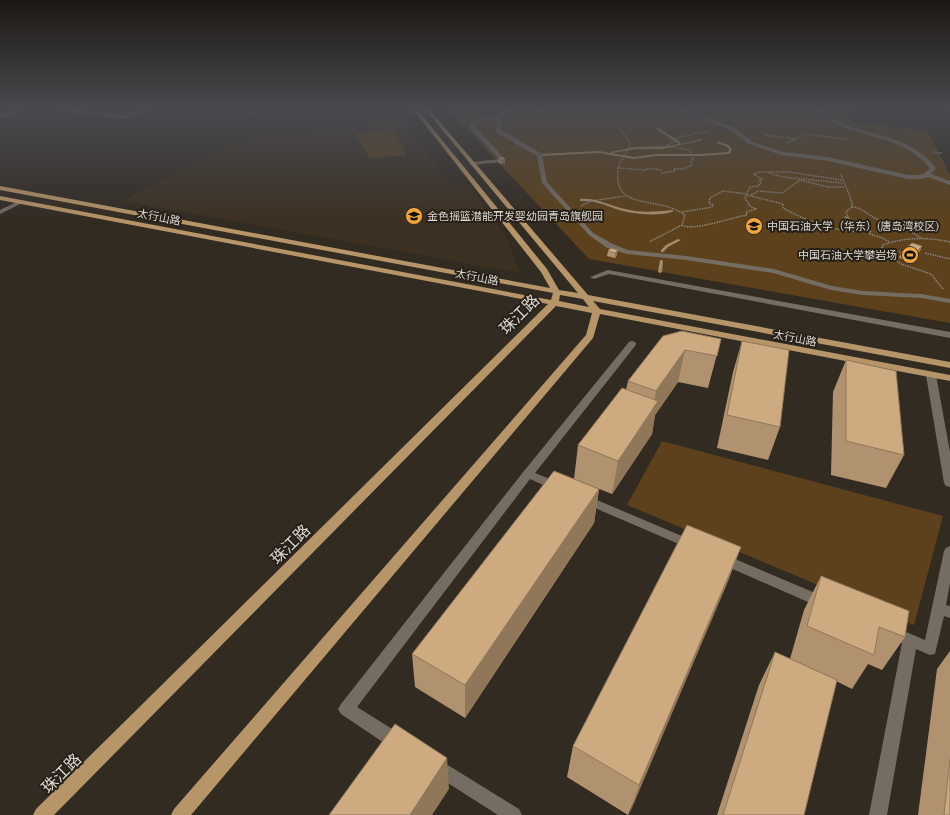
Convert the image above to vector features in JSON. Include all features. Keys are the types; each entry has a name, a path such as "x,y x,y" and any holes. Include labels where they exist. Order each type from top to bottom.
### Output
{"main road":[{"path":"445,146 544,271 555,298"},
{"path":"180,815 590,336 597,310 458,146"},
{"name":"太行山路","path":"0,188 555,298 597,310 950,378"},
{"name":"太行山路","path":"0,198 555,298 587,298 950,365"},
{"name":"珠江路","path":"42,815 555,298"}],"street":[{"path":"473,164 503,160 490,146"},
{"path":"524,146 538,154 544,182 590,234 610,246 641,255 686,258 779,272 831,288 863,294 921,296 950,301"},
{"path":"757,146 783,154 849,164 908,177 922,177 928,175 933,168 928,160 914,148 909,146"},
{"path":"928,175 950,183"},
{"path":"0,212 21,202"},
{"path":"594,277 608,272 950,335"},
{"path":"413,752 346,709 528,474 632,344"},
{"path":"931,375 950,483"},
{"path":"528,474 831,606"},
{"path":"882,628 930,649 944,610 950,551"},
{"path":"878,815 910,641"},
{"path":"426,760 513,815"}],"path":[{"path":"666,146 630,149 622,156 618,168 617,185 625,196 634,200 670,206 682,212 712,207 713,205 709,203 710,198 723,191 747,194 783,204 783,208 791,214 826,226 849,231 869,230"},
{"path":"618,168 648,170 646,169 647,168 661,170 662,173 672,172 675,171 673,170 674,169 683,169 692,165 691,162 693,158 690,150 666,146"},
{"path":"849,164 840,172 843,183 852,202 852,207"},
{"path":"682,225 685,227 696,226 732,216 747,215 746,212 756,208 750,206 745,198 750,187 758,186 761,182 760,180 762,178 754,174 758,172 843,183"},
{"path":"768,173 791,172 842,180"},
{"path":"791,172 800,180 817,186 836,189 845,187"},
{"path":"751,195 758,191 767,193 786,192 800,180"},
{"path":"591,202 625,196"},
{"path":"889,242 883,238 869,234 871,232 859,222 845,217 848,217 846,212 852,207 860,208 861,211 868,212 875,218 913,232 922,238"},
{"path":"641,255 647,244 682,225 685,218 682,212"},
{"path":"882,248 883,245 889,242 922,238 950,242"},
{"path":"882,248 906,254"},
{"path":"882,248 881,250 901,264 931,274 946,292"},
{"path":"925,253 950,259"}],"shaded area":[{"path":"228,146 422,146 452,186 468,184 506,236 520,273 122,201"},
{"path":"363,146 402,146 407,155 370,158"},
{"name":"中国石油大学（华东）(唐岛湾校区)","path":"483,146 936,146 950,175 950,323 589,259"},
{"path":"662,441 943,516 914,625 627,505"}],"building":[{"path":"503,157 505,159 501,160 498,158"},
{"path":"912,243 922,246 913,256 901,253"},
{"path":"611,248 618,250 615,253 608,251"},
{"path":"682,331 721,339 717,356 685,350 656,391 628,381 663,336"},
{"path":"742,341 789,350 780,427 727,415"},
{"path":"846,360 896,371 904,455 846,441"},
{"path":"622,388 658,401 618,461 578,445"},
{"path":"554,471 599,489 465,685 412,654"},
{"path":"687,525 741,547 639,785 573,746"},
{"path":"821,576 909,611 905,637 879,627 874,655 807,626"},
{"path":"775,652 837,680 804,815 723,815"},
{"path":"395,724 447,758 410,815 329,815"},
{"path":"950,759 950,815 944,815"}],"waterway":[{"path":"612,152 636,148 663,148 673,146"},
{"path":"540,155 599,152 634,158 656,155 701,155 729,153 731,149 728,146"},
{"path":"581,200 596,201 620,209 639,213 659,213 672,211"},
{"path":"662,251 667,246 679,240"},
{"path":"660,272 661,261"}],"place":[{"name":"金色摇篮潜能开发婴幼园青岛旗舰园","path":"414,216"},
{"name":"中国石油大学（华东）(唐岛湾校区)","path":"754,226"},
{"name":"中国石油大学攀岩场","path":"910,255"}]}
